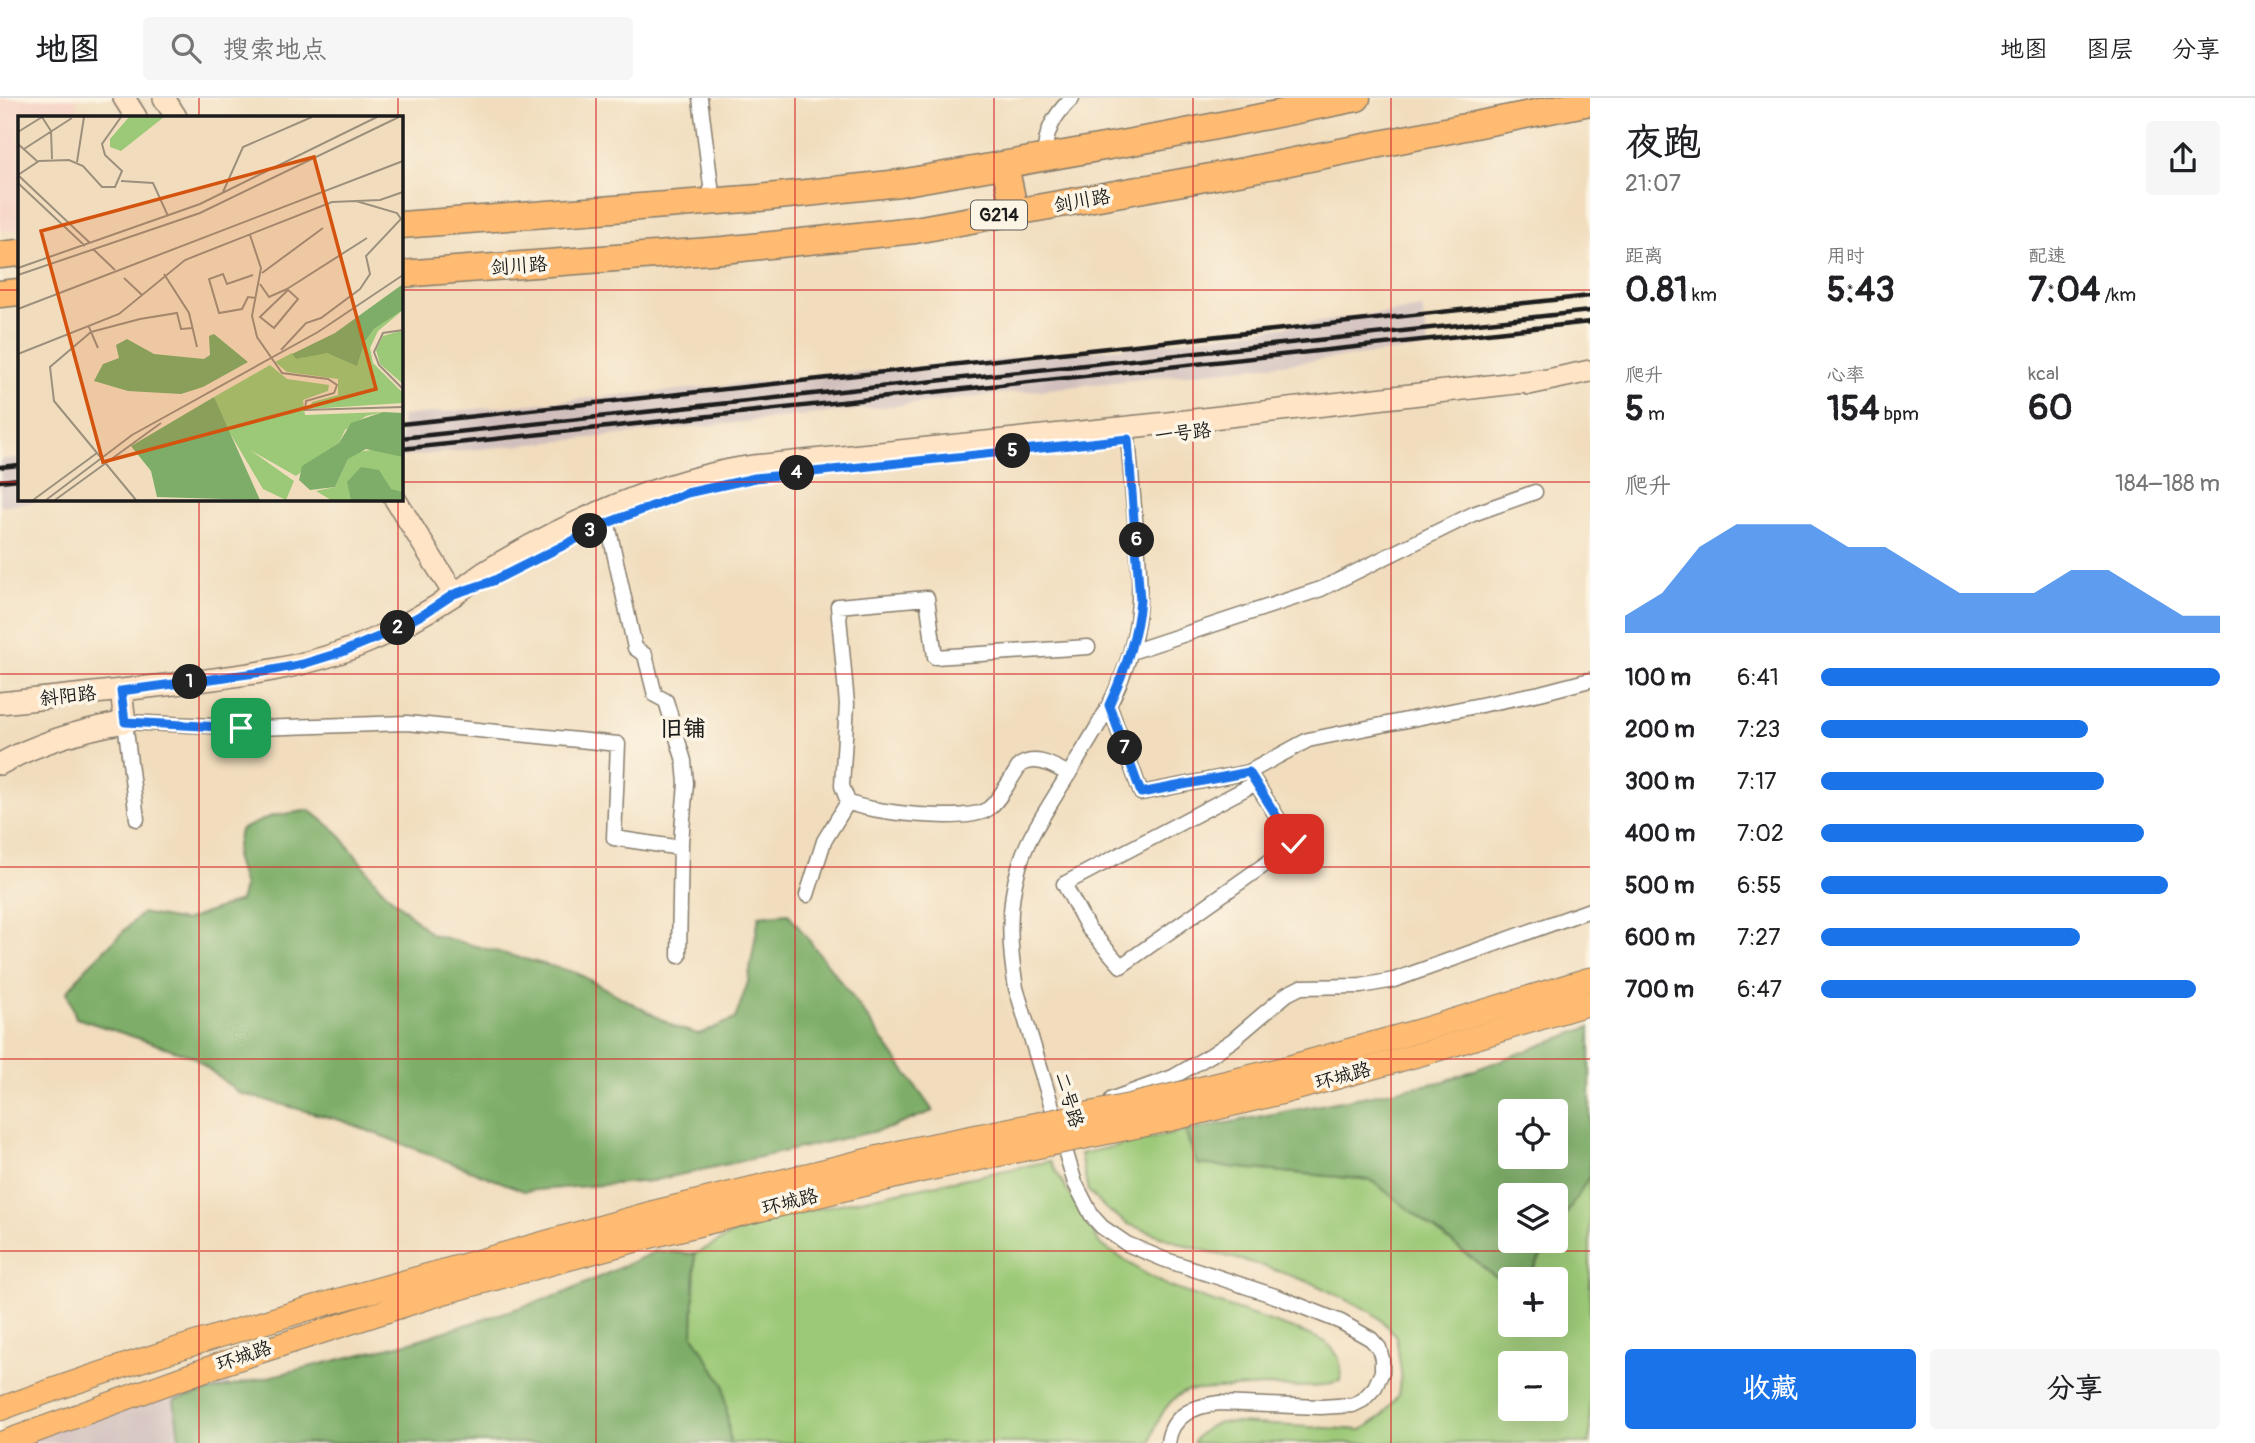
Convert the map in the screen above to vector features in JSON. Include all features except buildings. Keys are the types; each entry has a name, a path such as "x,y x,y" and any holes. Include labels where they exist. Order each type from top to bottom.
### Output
{"highway":[{"path":"402,225 713,202 874,186 1045,158 1357,98"},
{"name":"剑川路","path":"402,274 650,256 813,242 902,231 1231,173 1590,102"},
{"path":"1005,165 1014,213"},
{"path":"0,255 18,253"},
{"path":"0,293 18,292"}],"main road":[{"name":"环城路","path":"1285,1080 1425,1030 1590,979"},
{"name":"环城路","path":"2,1443 218,1365 654,1224 914,1149 1132,1105 1420,1055 1590,1003"},
{"name":"环城路","path":"0,1409 209,1338 438,1271 654,1224"}],"street":[{"path":"124,98 135,116"},
{"path":"164,98 175,116"},
{"path":"700,98 713,202"},
{"path":"1045,158 1045,140 1050,125 1072,98"},
{"name":"一号路","path":"454,594 487,571 664,488 741,468 1127,434 1542,380 1590,371"},
{"name":"二号路","path":"1127,434 1140,600 1138,624 1131,652 1109,705 1029,841 1018,868 1011,905 1011,959 1016,988 1074,1183 1084,1205 1098,1223 1113,1235 1163,1259 1278,1297 1341,1322 1371,1339 1382,1359 1379,1379 1370,1393 1358,1403 1341,1407 1219,1403 1203,1405 1190,1410 1174,1424 1168,1443"},
{"path":"1131,652 1321,589 1472,514 1535,492"},
{"path":"396,500 454,594"},
{"path":"606,517 635,648 645,655 655,695 666,701 684,761 679,956"},
{"name":"斜阳路","path":"0,704 251,674 314,660 388,633 454,594"},
{"path":"1069,774 1053,765 1027,761 1020,765 990,807 975,814 954,816 882,811 857,807 848,802 842,786 847,704 838,606 927,598 935,657 1088,647"},
{"path":"1252,777 1294,844 1121,966 1087,928 1064,884 1252,777 1308,740 1541,693 1590,680"},
{"path":"121,691 137,819"},
{"path":"1109,705 1141,793 1252,777"},
{"path":"0,764 48,741 125,722 257,728 407,723 618,744 614,838 681,848"},
{"path":"807,895 824,841 848,802"},
{"path":"1053,1114 1122,1097 1173,1077 1232,1041 1287,994 1301,987 1361,986 1394,980 1590,910"},
{"path":"0,1424 10,1443"}],"shaded area":[{"path":"0,98 75,98 77,116 18,116 18,230 0,231"},
{"path":"1422,308 1429,348 402,457 402,416 1131,347"},
{"path":"18,458 18,500 51,500 0,506 0,460"},
{"path":"227,1368 235,1443 0,1443"}],"green space":[{"path":"310,810 338,833 380,887 431,934 577,973 677,1028 699,1034 735,1019 748,982 759,916 788,913 852,996 933,1111 890,1128 652,1181 524,1191 343,1121 239,1093 192,1056 76,1018 67,992 86,968 142,913 184,921 240,901 244,887 235,856 240,830 272,816"},
{"path":"1590,1027 1590,1175 1568,1211 1568,1183 1498,1183 1498,1253 1543,1253 1534,1267 1498,1267 1498,1279 1371,1180 1197,1164 1185,1131 1445,1081"},
{"path":"1185,1131 1197,1164 1371,1180 1498,1279 1498,1337 1568,1337 1568,1267 1534,1267 1543,1253 1568,1253 1568,1211 1590,1175 1590,1443 1193,1443 1204,1430 1220,1422 1362,1430 1382,1416 1398,1395 1401,1372 1396,1336 1368,1310 1312,1283 1260,1265 1188,1246 1128,1224 1106,1209 1088,1191 1080,1154"},
{"path":"1050,1161 1100,1244 1170,1287 1324,1341 1339,1358 1340,1381 1315,1387 1265,1386 1186,1391 1172,1400 1162,1412 1151,1443 730,1443 724,1385 693,1335 695,1254 757,1221"},
{"path":"656,1251 695,1254 693,1335 724,1385 730,1443 180,1443 174,1400 411,1342 562,1294"}],"railway":[{"path":"402,424 1590,296"},
{"path":"402,438 1590,311"},
{"path":"402,449 1590,322"},
{"path":"0,467 18,465"},
{"path":"0,481 18,479"}],"district":[{"name":"旧铺","path":"683,728"}],"route":[{"path":"241,728 125,722 121,691 263,672 342,652 388,633 454,594 493,581 607,523 706,487 755,478 1128,439 1140,600 1138,624 1131,652 1109,705 1141,793 1249,772 1294,844"}]}
